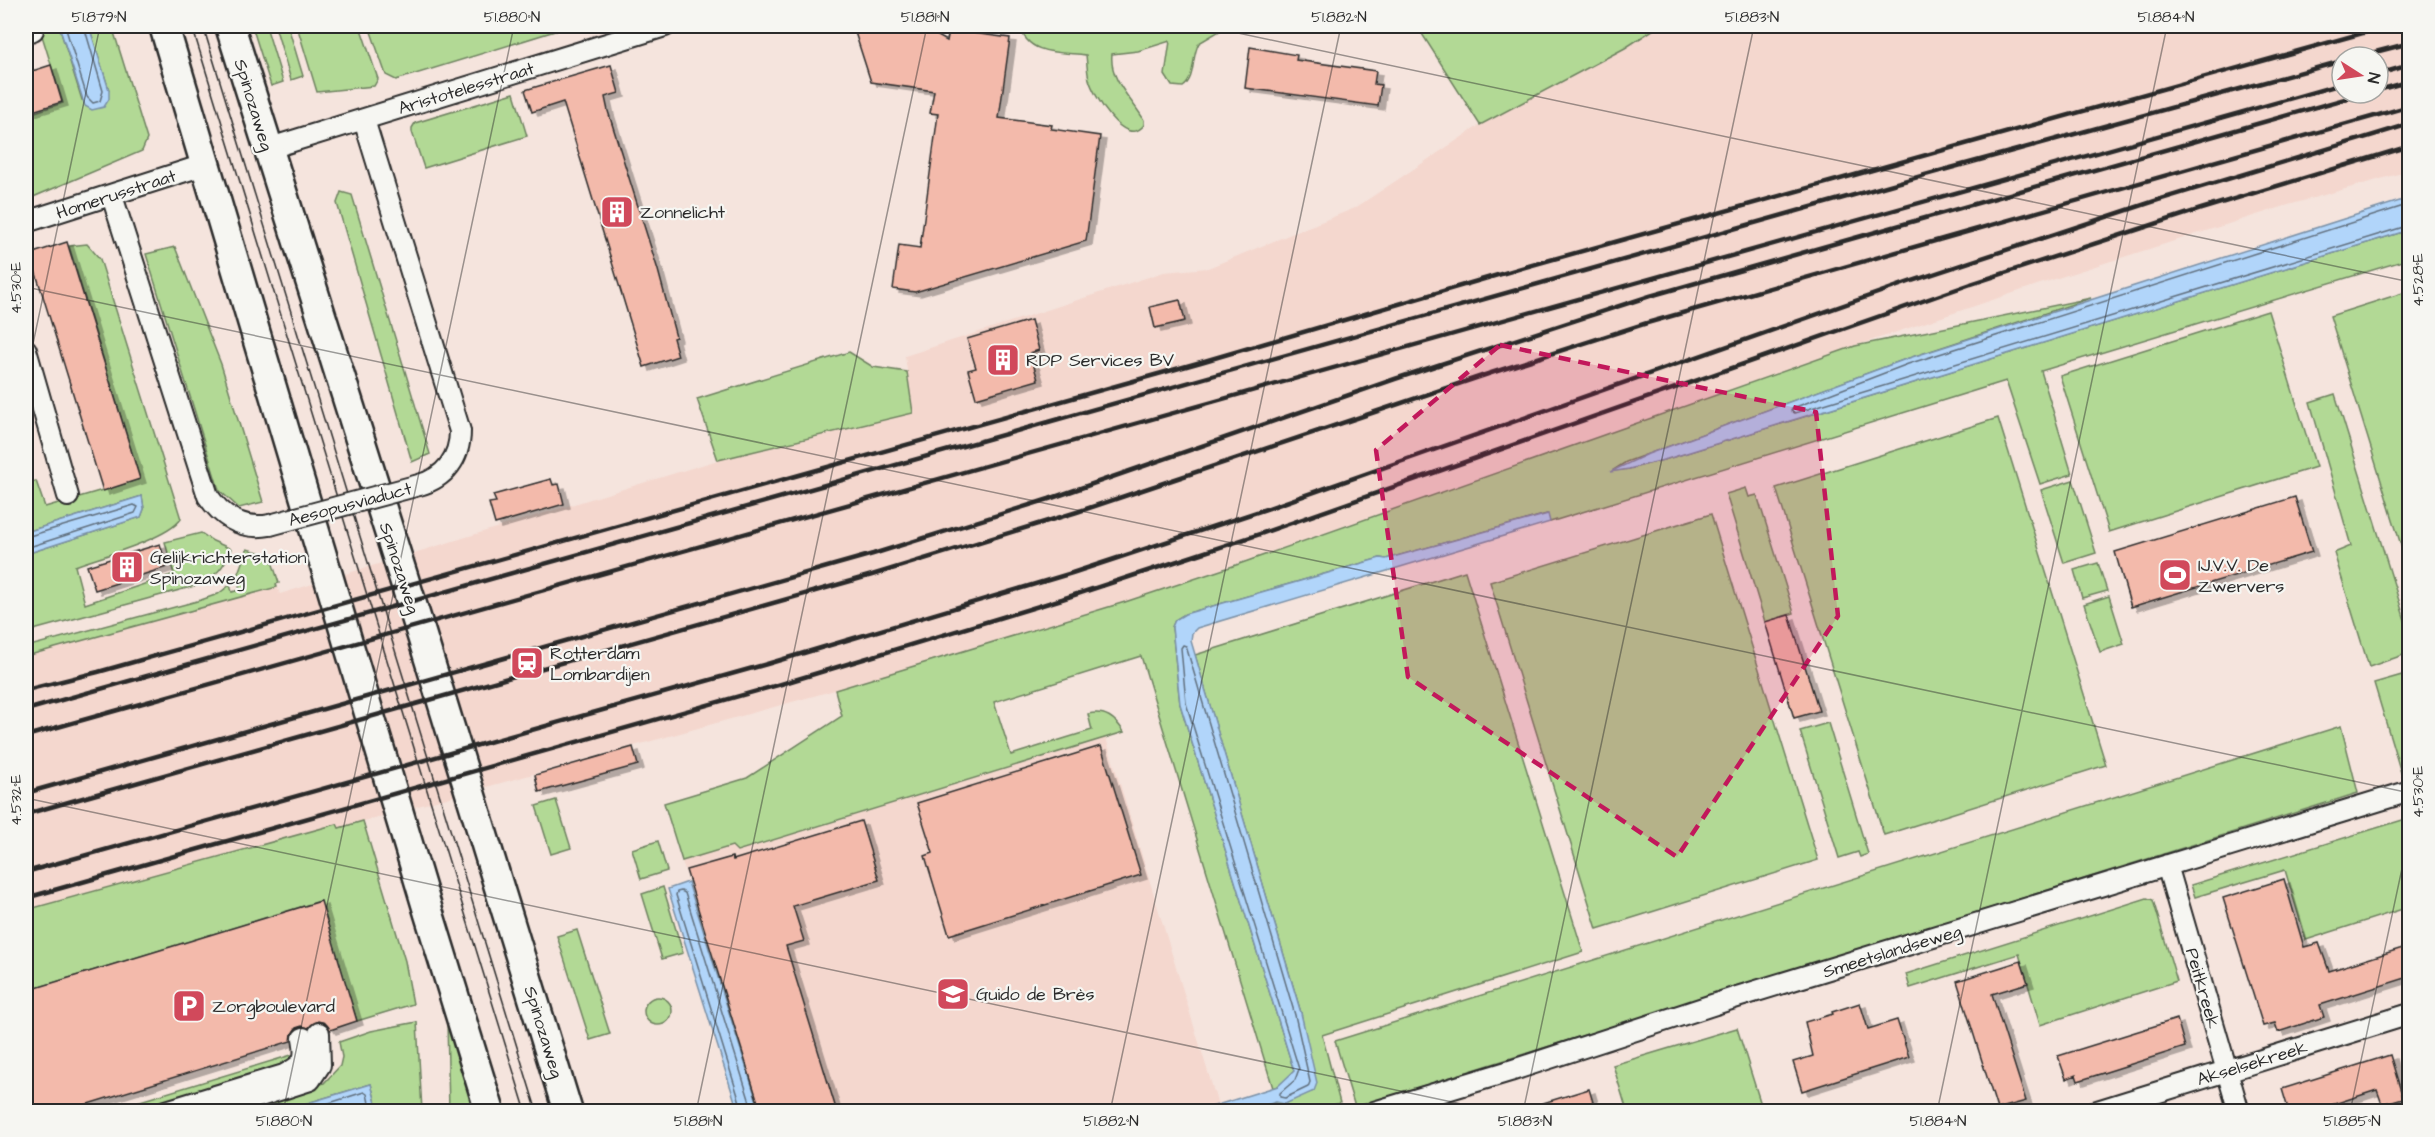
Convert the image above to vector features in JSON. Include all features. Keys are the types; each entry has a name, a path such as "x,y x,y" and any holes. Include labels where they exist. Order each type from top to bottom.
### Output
{"main road":[{"path":"164,26 490,1112"},
{"name":"Spinozaweg","path":"230,26 421,633 568,1112"}],"street":[{"name":"Aristotelesstraat","path":"267,149 666,26"},
{"name":"Aesopusviaduct","path":"112,196 208,496 223,513 242,525 270,525 419,485 437,477 451,465 460,441 460,431 364,120"},
{"name":"Homerusstraat","path":"26,222 207,164"},
{"path":"26,350 34,410 68,496"},
{"name":"Smeetslandseweg","path":"1374,1112 2409,791"},
{"name":"Peitkreek","path":"2167,865 2239,1112"},
{"name":"Akselsekreek","path":"2094,1112 2409,1014"},
{"path":"163,1112 284,1075 297,1068 304,1059 311,1036 320,1065 310,1080 211,1112"}],"highlighted area":[{"path":"1500,345 1816,412 1838,616 1677,857 1408,677 1376,450"}],"shaded area":[{"path":"1659,26 2409,26 2409,171 2285,206 2070,274 1855,346 1557,453 1125,602 835,690 339,828 337,824 26,910 26,649 276,584 280,594 718,460 913,413 905,356 1164,272 1208,268 1355,208 1480,125 1625,48"},
{"name":"Guido de Brès","path":"1106,738 1218,1105 1198,1112 760,1111 682,861 732,846 737,851"}],"green space":[{"path":"39,26 59,26 82,100 109,90 89,26 112,26 147,139 142,151 26,200 26,115 63,103"},
{"path":"252,26 266,26 283,82 271,86"},
{"path":"275,26 288,26 303,76 291,80"},
{"path":"297,26 360,26 378,79 374,86 317,92"},
{"path":"369,26 571,26 396,80 386,75"},
{"path":"1020,26 1228,26 1199,43 1192,73 1183,87 1172,86 1165,75 1170,41 1138,51 1112,54 1114,72 1118,81 1144,120 1144,125 1136,131 1119,125 1103,107 1089,79 1086,55 1037,48 1024,36"},
{"path":"1417,26 1659,26 1625,48 1480,125"},
{"path":"514,93 527,136 424,168 412,132 415,123"},
{"path":"341,192 352,195 430,454 412,462 337,203"},
{"path":"2409,230 2409,259 2041,371 2072,474 2040,484 2006,381 1550,522 1547,514 1386,559 1380,558 1185,614 1175,620 1172,627 1180,704 1294,1071 1284,1083 1273,1088 1141,656 994,702 1011,755 1092,730 1088,714 1100,713 1109,716 1124,732 737,851 732,846 682,861 664,803 747,778 842,716 835,690 1125,602 1239,564 1855,346 2091,298 1906,359 1626,462 1612,471 1667,459"},
{"path":"87,244 100,259 181,519 162,534 75,566 85,604 174,574 165,542 201,533 231,549 219,571 198,585 26,632 26,554 141,517 144,509 142,496 26,532 26,475 29,474 32,482 36,481 45,507 140,479 69,246"},
{"path":"175,247 221,364 263,502 239,508 219,490 146,254"},
{"path":"2410,291 2409,571 2330,316"},
{"path":"2268,311 2316,467 2109,532 2060,376"},
{"path":"849,352 873,367 907,372 913,413 718,460 697,399"},
{"path":"2335,394 2409,633 2409,653 2369,667 2334,553 2351,546 2310,402"},
{"path":"1998,418 2106,765 1884,835 1776,488"},
{"path":"2073,480 2096,553 2064,563 2041,490"},
{"path":"1746,488 1749,497 1757,495 1794,613 1765,622 1726,494"},
{"path":"1711,514 1818,860 1597,929 1490,582"},
{"path":"247,549 270,555 279,583 276,584 277,587 26,656 26,647 201,600 218,594 230,585 232,592 240,590 237,576"},
{"path":"2098,563 2107,591 2082,598 2074,570"},
{"path":"1465,571 1583,952 1322,1035 1340,1103 1311,1111 1266,1111 1264,1106 1314,1091 1301,1013 1195,655"},
{"path":"2109,596 2124,644 2100,652 2084,604"},
{"path":"2402,675 2409,692 2410,773 2402,776 2374,683"},
{"path":"1828,723 1868,854 1860,857 1858,852 1839,858 1800,731"},
{"path":"2341,726 2358,793 1355,1107 1335,1041"},
{"path":"556,800 571,848 551,854 536,806"},
{"path":"2409,818 2409,907 2306,940 2285,870 2195,897 2191,885"},
{"path":"363,821 405,961 413,1004 357,1021 320,901 26,991 26,910 337,824 339,828"},
{"path":"658,841 667,871 641,879 632,849"},
{"path":"663,887 683,953 662,959 642,894"},
{"path":"2147,898 2153,900 2177,981 2040,1025 2019,954 1910,988 1906,974"},
{"path":"577,930 610,1034 590,1040 557,936"},
{"path":"658,997 668,1001 672,1011 668,1021 658,1025 648,1021 644,1011 648,1001"},
{"path":"447,1021 471,1099 475,1111 449,1111"},
{"path":"417,1022 422,1111 378,1111 371,1084 281,1111 233,1112 324,1083 340,1066 342,1057 339,1042 371,1031"},
{"path":"1737,1028 1763,1111 1627,1111 1613,1065"},
{"path":"295,1054 292,1063 136,1111 104,1112"}],"water":[{"path":"59,26 89,26 109,90 109,99 104,107 92,110 85,106"},
{"path":"2409,198 2409,230 1667,459 1610,472 1648,454 1906,359"},
{"path":"142,496 144,509 141,517 26,554 26,532"},
{"path":"1548,514 1550,522 1197,628 1192,633 1191,641 1301,1013 1317,1083 1314,1091 1285,1104 1276,1102 1245,1111 1198,1111 1278,1086 1294,1071 1180,704 1172,627 1175,620 1185,614 1380,558 1386,559"},
{"path":"688,882 760,1111 738,1111 668,889"},
{"path":"371,1084 378,1111 281,1111"}],"building":[{"path":"853,26 920,26 947,41 949,30 1010,38 999,118 1052,125 1051,129 1100,136 1086,241 915,292 893,289 899,245 920,248 938,114 930,113 934,91 871,82"},
{"path":"1250,47 1297,55 1296,60 1376,71 1374,84 1381,85 1378,106 1245,88"},
{"path":"51,65 62,102 26,113 26,73"},
{"name":"Zonnelicht","path":"611,65 619,93 605,97 608,111 658,270 676,337 673,338 678,356 644,367 563,102 532,112 525,90"},
{"path":"67,242 140,479 103,491 30,254"},
{"path":"1180,300 1185,321 1155,328 1150,307"},
{"name":"RDP Services BV","path":"1031,320 1039,350 1030,353 1038,380 976,398 968,370 976,368 967,339"},
{"path":"551,479 553,485 559,484 564,504 495,524 489,503 496,502 493,495"},
{"path":"2295,497 2312,552 2131,607 2115,552"},
{"name":"Gelijkrichterstation Spinozaweg","path":"160,544 167,567 95,590 87,566"},
{"path":"1789,615 1819,711 1794,718 1765,622"},
{"path":"1101,746 1141,875 949,935 925,856 933,853 917,803"},
{"path":"633,747 638,765 539,792 535,775"},
{"path":"861,821 879,880 793,906 804,941 786,946 837,1112 761,1112 686,870 732,857 733,860"},
{"path":"2284,879 2304,947 2319,943 2329,971 2409,946 2409,977 2320,1005 2324,1017 2278,1032 2275,1023 2263,1026 2223,898"},
{"name":"Zorgboulevard","path":"321,901 357,1021 330,1030 325,1023 318,1021 308,1028 302,1026 296,1028 291,1041 62,1112 26,1112 26,991"},
{"path":"2021,961 2028,983 1992,994 2026,1101 1997,1109 1957,981"},
{"path":"1860,1003 1868,1029 1897,1020 1909,1057 1802,1091 1793,1062 1813,1056 1805,1022"},
{"path":"2177,1019 2185,1047 2078,1081 2076,1075 2066,1079 2058,1056"},
{"path":"2390,1055 2403,1098 2382,1104 2377,1090 2310,1112 2289,1112 2282,1089"},
{"path":"1589,1089 1596,1112 1530,1112 1530,1107"}],"tram line":[{"path":"192,26 526,1112"},
{"path":"203,26 537,1112"}],"railway":[{"path":"26,690 98,672 1201,362 1525,267 2388,26"},
{"path":"2390,48 2410,43"},
{"path":"26,710 1925,175 2330,64"},
{"path":"2390,71 2410,65"},
{"path":"2390,87 2410,81"},
{"path":"26,736 2330,87"},
{"path":"26,793 873,554 1049,499 1395,379 1650,296 2330,103"},
{"path":"26,814 872,575 1077,512 1647,323 2410,106"},
{"path":"26,872 767,664 1072,573 1269,508 1909,282 2158,200 2410,124"},
{"path":"26,898 778,685 1062,599 1260,534 1971,284 2201,209 2410,146"}],"place":[{"name":"Zonnelicht","path":"617,212"},
{"name":"RDP Services BV","path":"1003,360"},
{"name":"Gelijkrichterstation Spinozaweg","path":"127,567"},
{"name":"IJ.V.V. De Zwervers","path":"2175,575"},
{"name":"Rotterdam Lombardijen","path":"527,663"},
{"name":"Guido de Brès","path":"953,994"},
{"name":"Zorgboulevard","path":"189,1006"}]}
